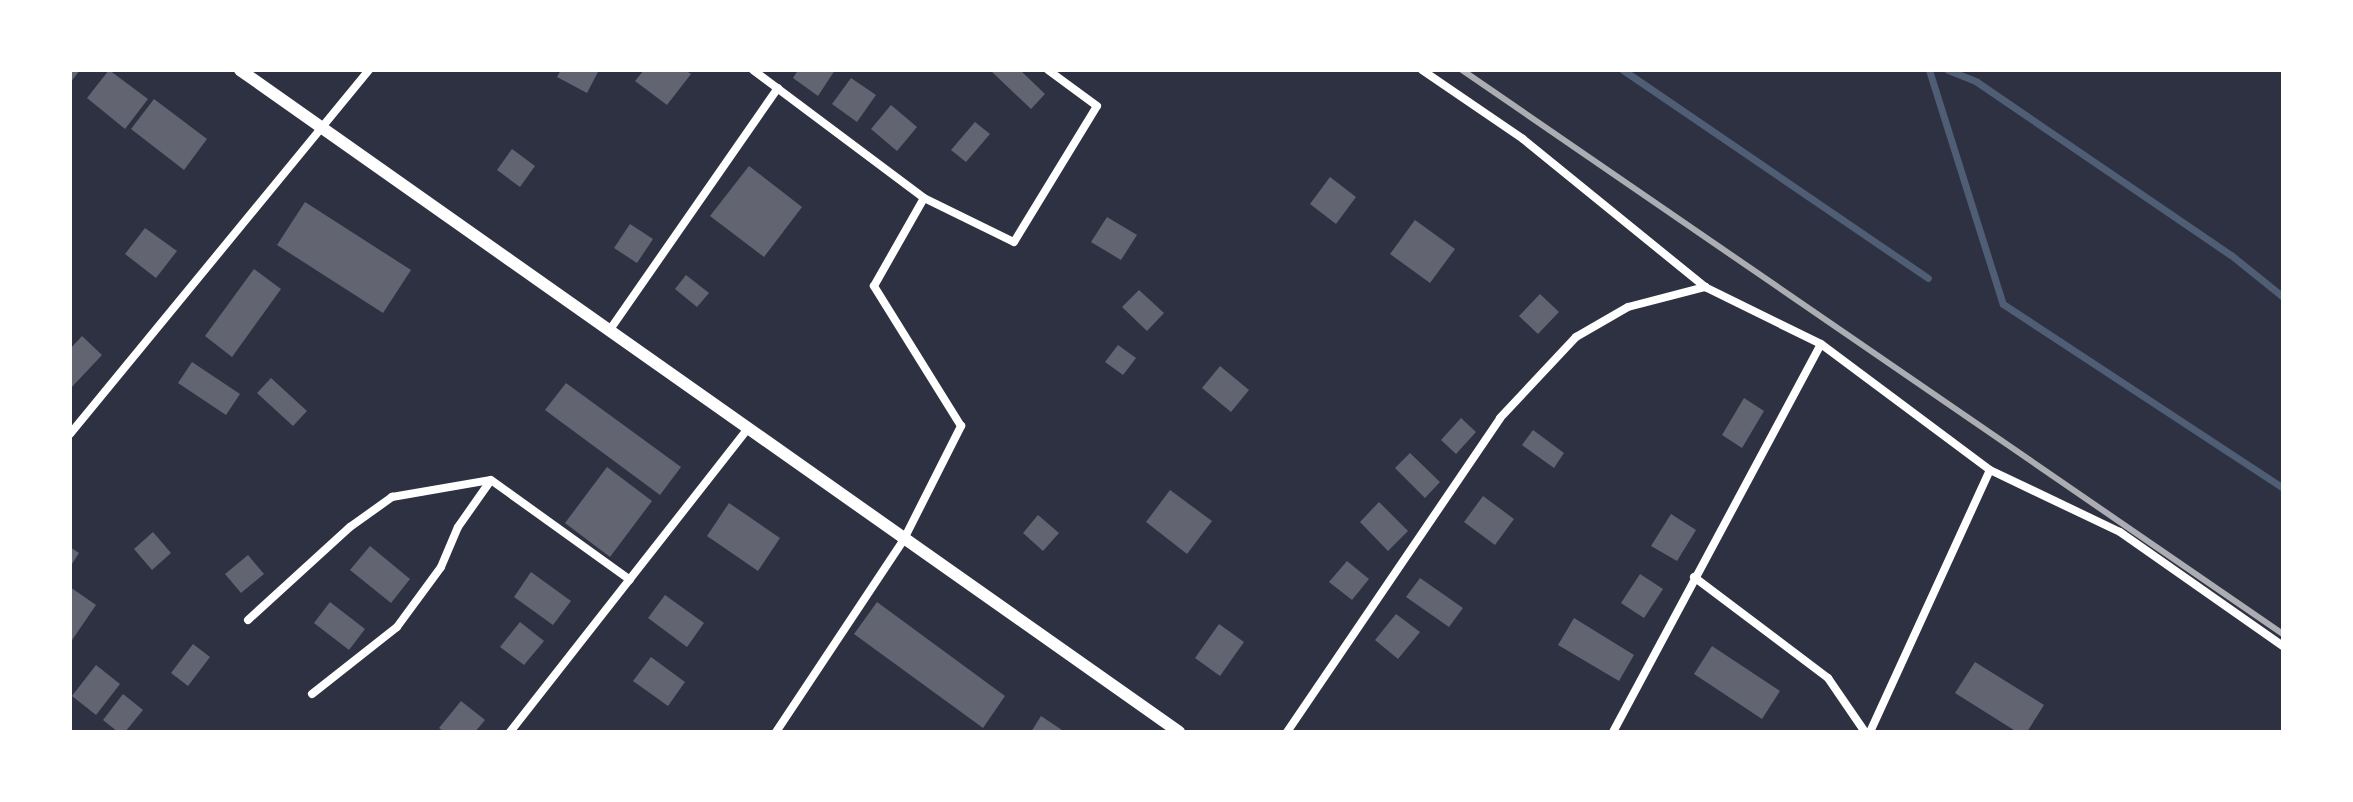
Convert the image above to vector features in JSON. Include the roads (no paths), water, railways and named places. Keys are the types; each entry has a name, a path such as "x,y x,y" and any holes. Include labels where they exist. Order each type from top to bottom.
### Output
{"street":[{"path":"240,70 1179,732"},
{"path":"70,434 319,126 369,70"},
{"path":"753,70 924,198 1014,242 1097,106 1048,70"},
{"path":"1422,70 1523,139 1705,287 1821,344 1990,470 2120,532 2283,646"},
{"path":"609,331 778,88"},
{"path":"776,732 904,539 961,426 874,286 924,198"},
{"path":"1287,732 1500,418 1576,337 1628,307 1705,287"},
{"path":"1613,732 1821,344"},
{"path":"510,732 748,429"},
{"path":"1694,577 1828,678 1868,732 1990,470"},
{"path":"248,620 350,527 392,497 491,480 630,580"},
{"path":"312,694 397,627 441,567 458,527 491,480"}],"waterway":[{"path":"1623,70 1928,278"},
{"path":"1929,70 2003,304 2283,488"},
{"path":"1948,70 1977,82 2231,255 2283,297"}],"railway":[{"path":"1462,70 2283,634"}]}
